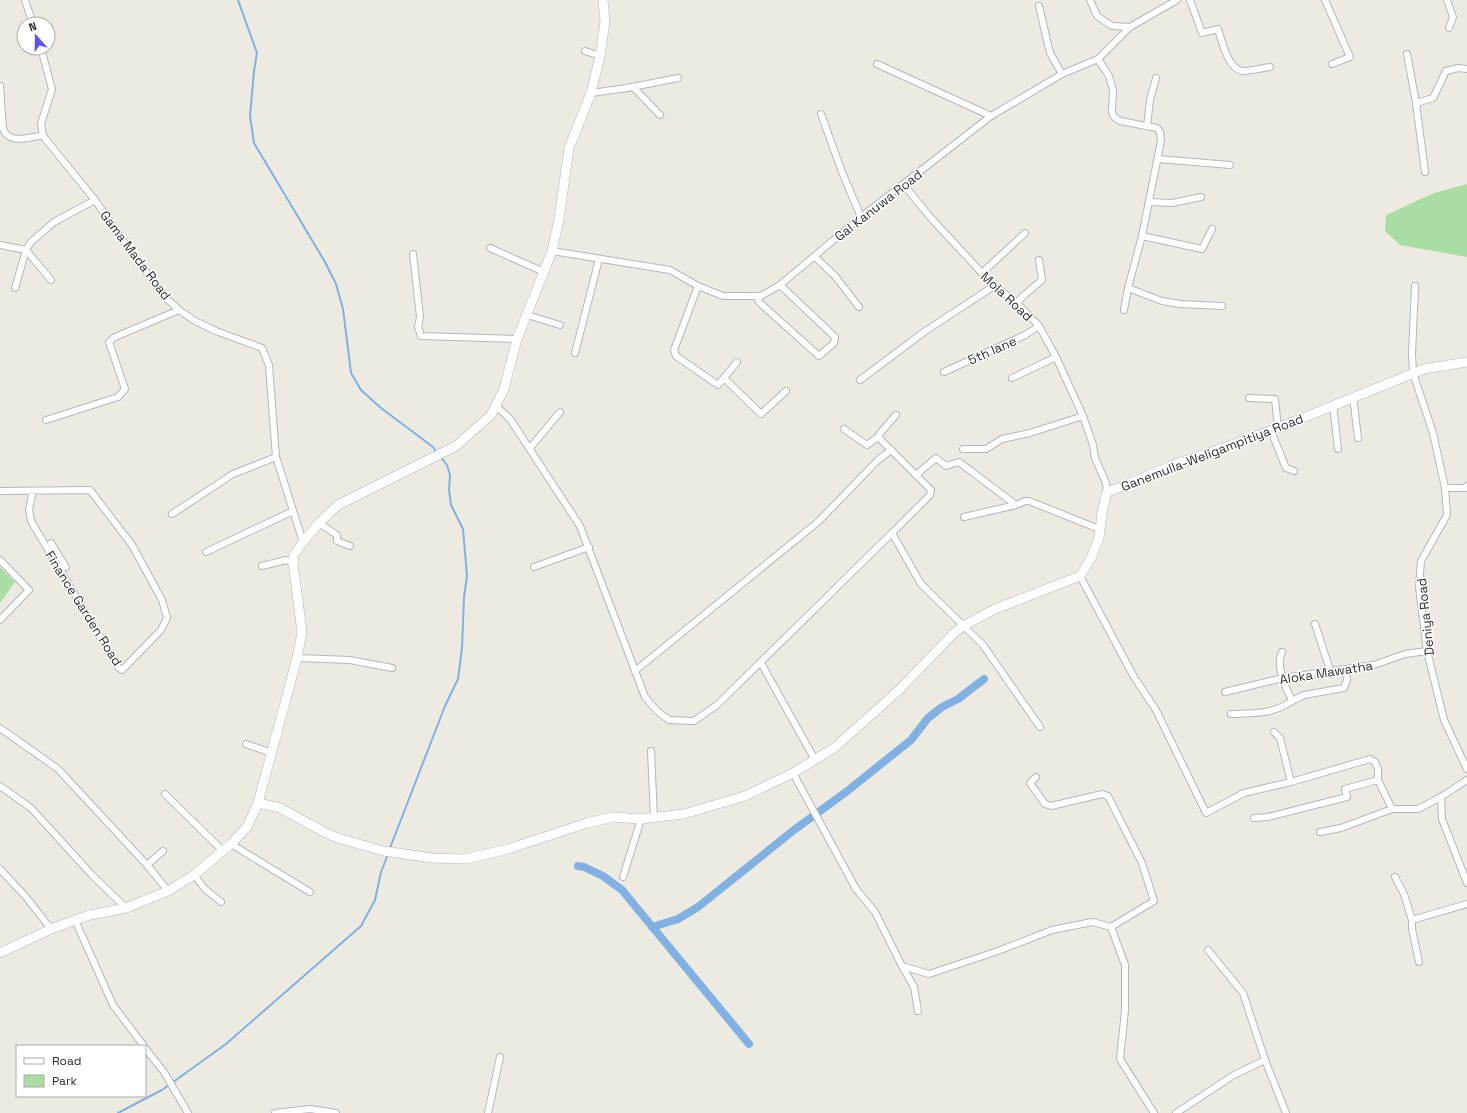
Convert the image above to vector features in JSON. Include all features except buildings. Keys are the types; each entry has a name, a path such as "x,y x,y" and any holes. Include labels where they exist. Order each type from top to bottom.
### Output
{"street":[{"path":"25,0 30,16"},
{"path":"0,953 75,920 90,915 126,908 168,891 194,875 223,852 247,827 258,803 297,658 302,632 293,563 294,556 303,542 319,523 338,505 456,446 490,415 504,389 517,339 552,251 559,219 569,148 591,93 600,56 605,22 604,0"},
{"path":"1090,0 1098,16 1112,26 1130,26"},
{"name":"Gal Kanuwa Road","path":"552,251 670,270 698,286 723,296 761,296 780,285 861,217 991,116 1062,74 1098,59 1130,26 1177,0"},
{"path":"1190,0 1202,33 1218,29 1229,60 1234,68 1242,71 1270,67"},
{"path":"1325,0 1350,57 1332,64"},
{"path":"1447,0 1453,17 1449,28"},
{"path":"1039,6 1050,53 1062,74"},
{"path":"585,51 600,56"},
{"path":"1407,54 1416,103 1425,172"},
{"path":"0,86 3,129 5,133 10,138 22,140 43,136 41,124 52,89 43,56"},
{"path":"1098,59 1109,76 1113,90 1112,112 1114,117 1120,121 1157,128 1160,132 1161,141 1142,236 1128,288 1124,310"},
{"path":"877,64 991,116"},
{"path":"1416,103 1434,98 1446,71 1458,68 1467,68"},
{"path":"591,93 678,78"},
{"path":"1147,126 1150,100 1156,78"},
{"path":"633,86 660,115"},
{"path":"821,114 842,172 861,217"},
{"name":"Gama Mada Road","path":"43,136 95,200 164,296 195,322 262,348 269,365 276,457 303,542"},
{"path":"1158,159 1230,165"},
{"name":"Mola Road","path":"904,185 930,218 994,286 1017,303 1039,326 1056,357 1083,416 1093,445 1095,458 1106,483 1108,492"},
{"path":"1149,202 1172,203 1201,197"},
{"path":"15,288 26,250 31,242 54,222 95,200"},
{"path":"1142,236 1202,249 1212,229"},
{"path":"982,273 1025,233"},
{"path":"0,244 26,250 50,280"},
{"path":"490,248 544,272"},
{"path":"413,254 420,317 418,328 421,336 517,339"},
{"path":"814,257 835,276 859,306"},
{"path":"575,353 599,259"},
{"path":"1017,303 1042,280 1039,260"},
{"path":"756,296 760,303 819,356 834,343 835,337 780,285"},
{"path":"698,286 674,350 676,356 718,385 737,362"},
{"path":"860,380 924,332 994,286"},
{"name":"Deniya Road","path":"1415,286 1412,354 1413,373 1433,433 1445,488 1447,515 1421,561 1419,587 1427,651 1444,720 1467,769"},
{"path":"1128,288 1162,301 1181,304 1222,306"},
{"path":"46,420 118,397 125,389 109,342 115,337 179,310"},
{"path":"527,315 560,325"},
{"name":"5th lane","path":"944,372 1025,335 1039,326"},
{"path":"1012,378 1056,357"},
{"name":"Ganemulla-Weligampitiya Road","path":"1080,576 1091,558 1099,538 1102,513 1108,492 1173,465 1274,429 1424,369 1467,362"},
{"path":"724,378 761,414 786,391"},
{"path":"1353,397 1358,438"},
{"path":"1249,398 1275,399 1274,429 1286,468 1294,471"},
{"path":"495,405 510,419 580,526 645,697 657,711 669,720 694,722 717,705 930,495 931,490 878,437"},
{"path":"1333,405 1338,449"},
{"path":"530,448 560,412"},
{"path":"844,429 867,445 878,437 896,415"},
{"path":"963,449 986,448 1002,439 1030,433 1083,416"},
{"path":"634,671 819,521 878,460 891,450"},
{"path":"172,514 233,474 276,457"},
{"path":"916,475 936,458 946,466 959,462 1016,505"},
{"path":"1445,488 1464,488 1467,486"},
{"name":"Finance Garden Road","path":"0,491 90,490 132,545 162,600 167,618 160,630 122,670 118,667 31,521 29,509 33,491"},
{"path":"964,517 1029,501 1099,529"},
{"path":"206,552 293,511"},
{"path":"319,523 337,535 337,541 350,546"},
{"path":"892,533 921,584 983,645 1040,727"},
{"path":"51,543 66,567 60,569"},
{"path":"534,567 589,547"},
{"path":"0,560 29,590 0,620"},
{"path":"262,566 286,560 293,563"},
{"path":"258,803 280,808 341,840 398,854 465,860 508,850 587,823 613,817 641,819 684,814 745,796 793,773 815,760 834,748 899,690 954,633 963,626 995,609 1080,576 1134,676 1156,710 1206,813 1244,793 1292,782 1370,759 1375,762 1378,769 1378,780 1392,809"},
{"path":"1314,624 1330,670"},
{"name":"Aloka Mawatha","path":"1225,692 1283,678 1330,670 1374,665 1405,654 1427,651"},
{"path":"1282,652 1279,658 1283,678 1292,701"},
{"path":"297,658 350,660 392,668"},
{"path":"761,663 815,760"},
{"path":"1231,714 1265,713 1284,706 1304,695 1344,688 1347,680 1346,669"},
{"path":"0,728 58,769 168,891"},
{"path":"1274,732 1280,738 1292,782"},
{"path":"246,744 272,752"},
{"path":"651,751 654,818"},
{"path":"793,773 856,889 875,912 914,987 918,1011"},
{"path":"902,966 929,974 998,951 1052,930 1092,922 1111,927 1154,901 1139,856 1108,796 1102,794 1051,806 1045,804 1030,783 1036,776"},
{"path":"1254,818 1268,817 1347,797 1344,789 1378,780"},
{"path":"1320,832 1341,828 1392,809 1418,808 1441,797 1467,780"},
{"path":"0,786 31,808 92,875 126,908"},
{"path":"165,794 223,852"},
{"path":"1441,797 1442,819 1467,883"},
{"path":"623,877 641,819"},
{"path":"231,844 310,892"},
{"path":"146,865 163,851"},
{"path":"0,869 26,897 52,929"},
{"path":"194,875 205,889 221,902"},
{"path":"1395,877 1404,894 1412,920 1412,929 1419,962"},
{"path":"1412,920 1467,904"},
{"path":"75,920 113,1005 143,1045"},
{"path":"1111,927 1125,965 1124,1010 1120,1059 1154,1113"},
{"path":"1208,950 1243,993 1265,1060 1286,1113"},
{"path":"146,1050 164,1072 188,1113"},
{"path":"488,1113 500,1057"},
{"path":"1176,1113 1234,1075 1265,1060"},
{"path":"275,1113 310,1109 336,1113"}],"green space":[{"path":"1467,184 1467,257 1400,245 1385,231 1386,215 1434,193"},
{"path":"0,567 15,582 0,603"}],"waterway":[{"path":"238,0 257,53 250,116 254,143 325,262 336,284 343,309 351,373 361,390 381,408 433,447 437,453"},
{"path":"390,848 445,706 458,679 462,648 464,597 467,576 463,529 451,505 449,490 450,475 447,465 440,456"},
{"path":"652,927 678,919 698,907 794,830 846,792 911,740 928,718 942,707 958,699 984,679"},
{"path":"118,1113 162,1090 226,1044 361,926 375,900 381,872 388,854"},
{"path":"578,866 584,867 603,876 622,890 749,1044"}]}
